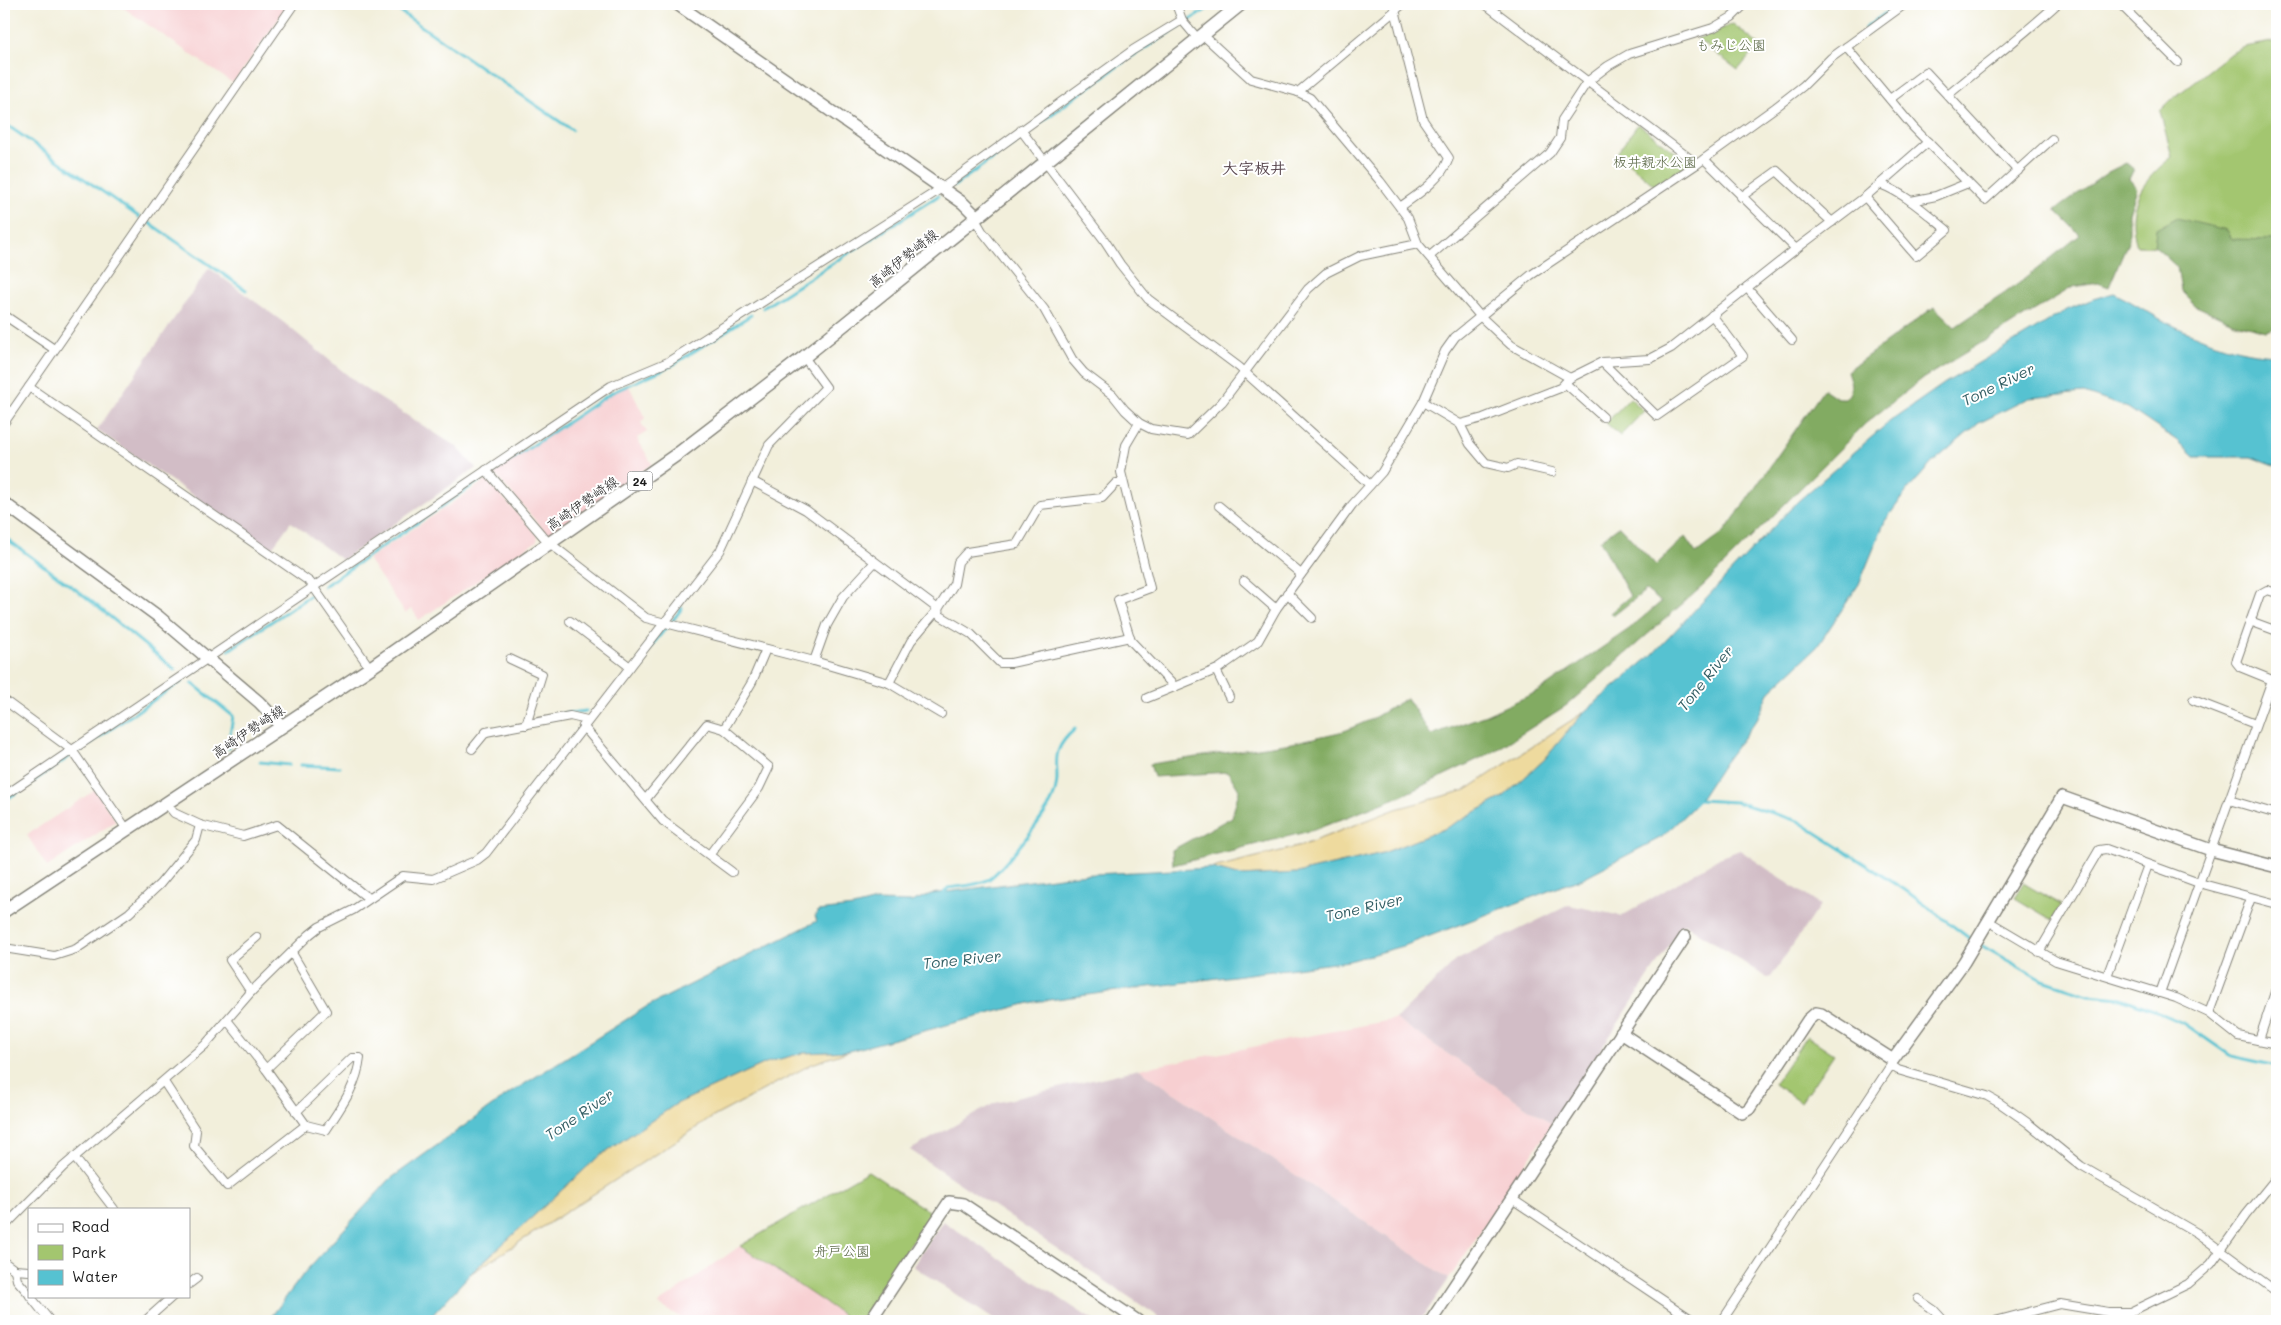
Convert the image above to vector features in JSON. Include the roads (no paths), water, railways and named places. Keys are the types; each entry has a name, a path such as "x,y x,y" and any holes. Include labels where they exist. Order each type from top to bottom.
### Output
{"main road":[{"name":"高崎伊勢崎線","path":"4,911 126,828 370,668 679,453 804,357 1241,4"}],"street":[{"path":"4,423 294,4"},
{"path":"677,4 942,188 969,209 982,231 1044,309 1078,367 1113,396 1124,410 1139,423 1151,429 1188,435 1222,402 1308,289 1326,273 1360,256 1418,244"},
{"path":"1176,4 1182,20 1251,79 1298,92 1310,98 1400,207 1408,218 1418,244 1480,316 1511,345 1567,381 1603,418"},
{"path":"1298,92 1403,4"},
{"path":"1485,4 1587,82 1701,162 1796,249"},
{"path":"1430,256 1550,153 1560,138 1562,120 1587,82 1608,66 1629,54 1713,28 1732,17 1745,4"},
{"path":"1147,698 1216,670 1258,642 1287,593 1352,505 1382,472 1423,402 1445,351 1455,337 1530,275 1701,162 1792,95 1831,58 1905,4"},
{"path":"1948,96 2057,4"},
{"path":"2120,4 2178,62"},
{"path":"1395,10 1423,120 1449,158 1447,164 1429,184 1400,207"},
{"path":"4,796 612,386 668,362 942,188 1133,50 1182,20"},
{"path":"1846,47 1928,142 1985,200 2052,139"},
{"path":"1890,100 1926,72 2018,171"},
{"path":"1021,130 1106,240 1120,264 1148,299 1245,372 1370,485"},
{"path":"1460,424 1483,418 1560,388 1567,381 1602,362 1650,359 1671,348 1865,197 1928,142"},
{"path":"1741,197 1777,171 1832,222"},
{"path":"1912,201 1936,196 1968,183"},
{"path":"1865,197 1916,256 1948,230 1896,190 1880,184"},
{"path":"1747,288 1792,340"},
{"path":"4,315 54,349"},
{"path":"1602,362 1657,416 1743,356 1712,315"},
{"path":"4,1227 74,1158 205,1045 251,992 319,927 353,910 403,876 434,879 482,857 505,830 585,723 720,551 774,438 826,387 804,357"},
{"path":"29,388 315,587 370,668"},
{"path":"1423,402 1460,424 1470,444 1486,463 1508,468 1517,464 1552,472"},
{"path":"1139,423 1126,445 1121,472 1150,588 1118,600 1130,637 1174,687"},
{"path":"486,470 550,544 646,618 766,648 889,683 941,714"},
{"path":"752,481 806,510 938,610 939,615 971,634 996,660 1006,664 1130,637"},
{"path":"889,683 911,641 938,610 954,584 958,562 967,552 1017,544 1040,505 1102,498 1116,483 1123,483"},
{"path":"4,503 136,599 259,702 282,726"},
{"path":"1219,506 1301,574"},
{"path":"814,661 827,625 843,597 874,563"},
{"path":"1244,581 1276,609"},
{"path":"2160,993 2256,724 2275,681 2240,667 2236,662 2262,592 2267,590 2277,593"},
{"path":"1287,593 1312,618"},
{"path":"570,621 630,667"},
{"path":"2250,621 2277,631"},
{"path":"724,729 752,682 766,648"},
{"path":"510,660 542,674 526,725"},
{"path":"1216,670 1229,697"},
{"path":"4,700 72,750 126,828"},
{"path":"2193,700 2256,724"},
{"path":"472,749 486,732 570,716 585,723 663,821 732,872"},
{"path":"646,799 707,724 724,729 769,767 759,788 710,854"},
{"path":"1722,1321 1892,1063 1966,959 1990,922 2062,797 2211,850 2277,867"},
{"path":"2229,800 2277,814"},
{"path":"166,803 174,813 200,825 243,836 277,825 370,898"},
{"path":"4,948 54,956 76,949 128,913 160,884 196,840 200,825"},
{"path":"2039,952 2099,850 2106,849 2199,883 2277,904"},
{"path":"2107,976 2148,865"},
{"path":"2209,1013 2251,898"},
{"path":"1990,922 2039,952 2063,964 2176,998 2209,1013 2238,1036 2277,1044"},
{"path":"251,992 230,960 256,937"},
{"path":"1431,1321 1685,937"},
{"path":"266,1069 326,1012 292,953"},
{"path":"2259,1040 2277,986"},
{"path":"1621,1034 1742,1113 1749,1109 1808,1020 1816,1013 1822,1014 1892,1063 1898,1070 1987,1096 1994,1100 2028,1123 2081,1166 2198,1233 2277,1292"},
{"path":"227,1020 266,1069 296,1112 306,1125 326,1130 351,1091 358,1075 360,1058 352,1058 296,1112"},
{"path":"164,1082 196,1131 194,1146 227,1186 306,1125"},
{"path":"74,1158 113,1208"},
{"path":"1995,1321 2060,1304 2108,1312 2130,1312 2188,1284 2204,1272 2277,1177"},
{"path":"1512,1199 1694,1321"},
{"path":"870,1321 949,1202 953,1201 963,1204 1138,1321"},
{"path":"4,1262 15,1270 28,1271"},
{"path":"15,1270 17,1280 28,1293"},
{"path":"190,1283 197,1278"},
{"path":"32,1298 50,1321"},
{"path":"145,1321 171,1298"},
{"path":"1918,1299 1934,1310 1944,1321"},
{"path":"2129,1321 2130,1312"}],"water":[{"name":"Tone River","path":"2114,293 2162,320 2204,339 2247,352 2277,355 2277,467 2251,457 2194,457 2176,440 2128,408 2084,393 2029,398 1979,423 1932,463 1907,491 1885,521 1859,584 1817,647 1770,691 1757,719 1724,763 1699,801 1662,837 1583,878 1406,945 1349,961 1033,1002 849,1051 803,1053 768,1062 676,1104 598,1157 470,1274 427,1321 268,1321 305,1272 390,1179 510,1093 646,1007 817,921 815,916 818,911 853,907 876,901 911,902 931,894 1076,875 1212,868 1240,876 1298,873 1383,853 1444,829 1503,797 1544,760 1584,712 1652,655 1797,502 1889,422 1945,383 2067,310 2093,299"}],"waterway":[{"path":"389,4 572,130"},
{"path":"1190,20 1215,4"},
{"path":"1865,28 1898,4"},
{"path":"1030,130 1129,58 1179,27"},
{"path":"4,123 139,217"},
{"path":"954,186 1018,140"},
{"path":"763,308 938,196"},
{"path":"148,222 246,290"},
{"path":"495,471 611,393 671,366 751,315"},
{"path":"324,586 482,479"},
{"path":"4,537 86,597 175,670"},
{"path":"229,650 311,595"},
{"path":"673,620 682,608"},
{"path":"647,651 666,628"},
{"path":"80,750 182,681"},
{"path":"192,683 233,716 228,748"},
{"path":"562,714 586,711"},
{"path":"944,893 948,888 974,884 989,879 1004,865 1024,841 1043,816 1053,798 1057,778 1057,755 1065,739 1075,729"},
{"path":"4,801 69,757"},
{"path":"260,762 289,765"},
{"path":"301,765 340,767"},
{"path":"1698,800 1736,802 1798,821 1905,890 1973,941"},
{"path":"1979,944 2040,979 2088,995 2121,998 2151,1009 2185,1024 2231,1056 2277,1066"}],"district":[{"name":"大字板井","path":"1254,167"}],"park label":[{"name":"もみじ公園","path":"1731,44"},
{"name":"板井親水公園","path":"1655,161"},
{"name":"舟戸公園","path":"842,1250"}]}
